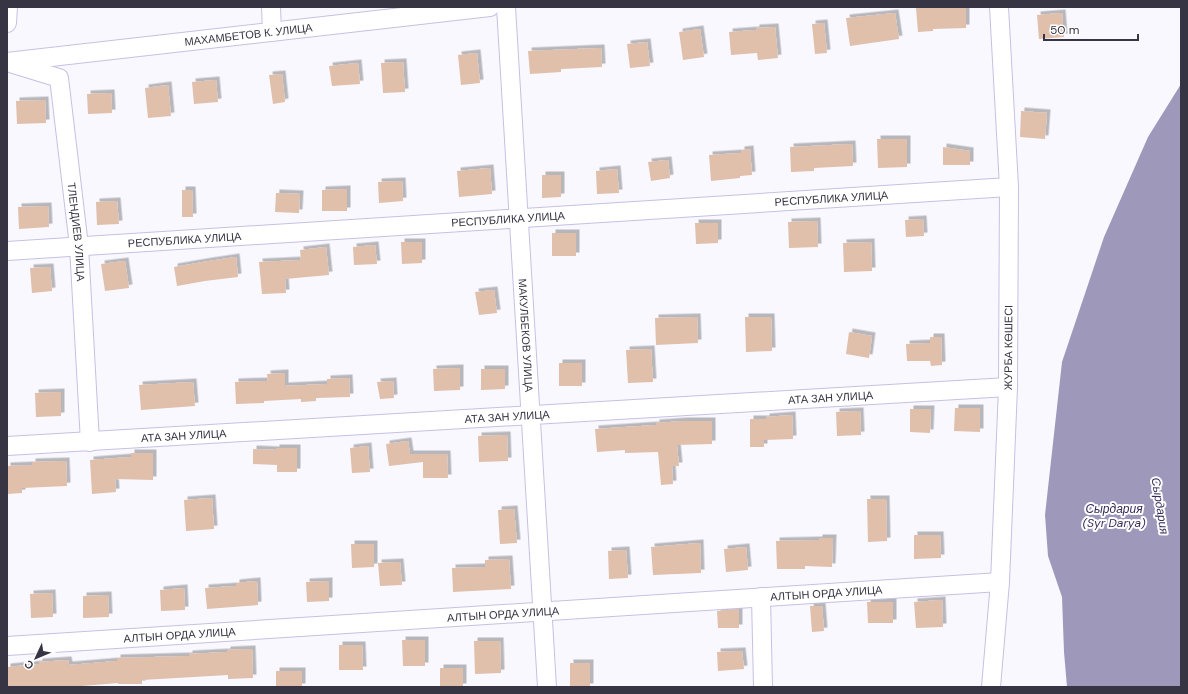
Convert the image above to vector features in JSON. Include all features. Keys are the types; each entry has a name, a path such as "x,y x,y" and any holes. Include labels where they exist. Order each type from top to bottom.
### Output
{"street":[{"path":"7,23 8,7"},
{"path":"271,7 272,32"},
{"name":"МАКУЛБЕКОВ УЛИЦА","path":"506,7 547,687"},
{"name":"ЖУРБА КӨШЕСІ","path":"991,687 1000,582 1008,387 1009,187 999,7"},
{"name":"МАХАМБЕТОВ К. УЛИЦА","path":"7,62 480,8"},
{"name":"ТЛЕНДИЕВ УЛИЦА","path":"7,62 59,78 79,246 90,442"},
{"name":"РЕСПУБЛИКА УЛИЦА","path":"7,251 1009,187"},
{"name":"АТА ЗАН УЛИЦА","path":"7,446 1008,387"},
{"name":"АЛТЫН ОРДА УЛИЦА","path":"7,646 1000,582"},
{"path":"761,597 763,687"}],"water":[{"name":"Сырдария (Syr Darya)","path":"1181,84 1181,687 1067,687 1062,597 1048,556 1045,515 1062,362 1104,237 1148,137"}],"building":[{"path":"966,7 966,28 933,29 933,31 918,32 916,8"},
{"path":"895,13 899,39 850,46 846,18"},
{"path":"1062,13 1064,37 1039,39 1037,15"},
{"path":"824,23 827,53 815,54 812,24"},
{"path":"775,27 778,58 758,60 757,53 731,55 729,32"},
{"path":"700,29 704,57 683,60 679,32"},
{"path":"647,42 650,66 630,68 627,44"},
{"path":"601,48 602,67 561,69 561,72 530,74 528,51"},
{"path":"477,53 480,83 461,85 458,55"},
{"path":"403,62 405,92 383,93 381,63"},
{"path":"358,63 360,84 332,86 329,66"},
{"path":"282,74 285,102 273,104 269,75"},
{"path":"216,80 218,102 194,104 192,82"},
{"path":"168,85 171,116 148,118 145,88"},
{"path":"111,93 112,113 88,114 87,94"},
{"path":"45,100 46,123 17,124 16,101"},
{"path":"1021,111 1047,113 1045,139 1020,137"},
{"path":"877,139 907,139 907,167 878,168"},
{"path":"852,144 853,166 814,168 814,171 791,172 790,147"},
{"path":"943,147 970,151 970,165 943,165"},
{"path":"750,149 752,175 740,176 740,178 711,181 709,155 741,153 741,150"},
{"path":"668,160 670,178 651,181 648,162"},
{"path":"490,168 492,194 459,197 457,171"},
{"path":"617,169 619,193 597,194 596,171"},
{"path":"542,175 561,175 561,197 542,198"},
{"path":"402,181 403,201 379,203 378,182"},
{"path":"347,189 347,211 322,211 322,190"},
{"path":"182,190 192,190 193,217 182,217"},
{"path":"276,193 300,194 299,213 275,212"},
{"path":"117,201 119,224 97,225 96,202"},
{"path":"48,206 49,227 19,229 18,207"},
{"path":"923,219 924,236 906,237 905,220"},
{"path":"817,221 818,247 789,248 788,222"},
{"path":"695,223 718,223 718,243 696,244"},
{"path":"552,233 576,233 576,256 552,256"},
{"path":"401,242 422,242 422,263 402,264"},
{"path":"871,242 872,271 844,272 843,243"},
{"path":"375,245 377,264 354,265 353,247"},
{"path":"326,247 329,275 285,279 286,293 262,294 259,262 301,260 300,250"},
{"path":"236,257 238,277 177,286 174,267"},
{"path":"125,261 129,288 105,291 101,264"},
{"path":"50,267 52,291 32,293 30,268"},
{"path":"494,290 497,313 479,315 475,292"},
{"path":"697,317 698,343 656,345 655,318"},
{"path":"745,317 771,317 772,351 746,352"},
{"path":"849,332 872,336 869,358 846,354"},
{"path":"930,337 941,337 942,365 931,366 930,361 907,361 906,344 930,343"},
{"path":"651,349 653,382 628,383 626,350"},
{"path":"559,363 582,363 582,386 559,386"},
{"path":"460,368 460,390 434,391 433,369"},
{"path":"481,369 505,369 505,389 481,390"},
{"path":"285,373 285,386 327,384 327,379 349,378 350,397 316,398 316,401 301,402 301,399 236,404 235,382 268,381 267,374"},
{"path":"393,381 394,398 380,399 377,382"},
{"path":"193,382 195,406 141,410 139,385"},
{"path":"61,392 61,416 36,417 35,393"},
{"path":"955,408 980,408 980,432 954,431"},
{"path":"910,409 931,409 930,433 910,432"},
{"path":"860,411 861,435 837,436 836,412"},
{"path":"792,415 793,439 764,440 764,447 750,447 750,419 766,419 766,417"},
{"path":"712,421 712,444 677,445 679,466 672,466 673,484 661,485 658,452 625,453 625,450 597,452 595,429 656,425 656,423"},
{"path":"507,435 508,461 479,462 478,436"},
{"path":"408,441 410,454 447,454 448,478 423,478 423,462 389,466 386,444"},
{"path":"368,446 370,472 352,473 350,448"},
{"path":"276,448 297,448 297,472 277,472 277,465 253,464 253,449 276,450"},
{"path":"131,453 153,453 153,480 115,479 116,492 92,494 90,460 131,457"},
{"path":"66,461 67,486 22,488 22,493 7,494 7,466 32,465 32,462"},
{"path":"212,498 214,529 186,531 184,500"},
{"path":"867,499 886,499 887,541 868,542"},
{"path":"514,509 517,543 500,544 498,510"},
{"path":"914,535 940,535 941,558 914,559"},
{"path":"819,538 833,538 832,567 805,566 805,569 777,569 776,541 819,540"},
{"path":"700,543 701,573 653,575 651,547"},
{"path":"351,544 374,544 374,567 352,568"},
{"path":"746,547 748,570 726,572 724,549"},
{"path":"626,550 628,578 609,579 608,551"},
{"path":"509,559 511,589 453,592 452,568 485,567 485,560"},
{"path":"400,562 402,585 380,586 378,563"},
{"path":"257,581 258,605 207,609 205,588 236,586 236,583"},
{"path":"329,581 329,601 307,602 306,582"},
{"path":"184,588 185,610 161,611 160,590"},
{"path":"52,593 53,617 31,618 30,594"},
{"path":"108,595 109,617 83,618 83,596"},
{"path":"942,600 943,627 916,628 914,602"},
{"path":"867,602 893,602 893,623 868,623"},
{"path":"810,606 822,606 824,631 812,632"},
{"path":"739,609 739,628 718,628 717,611"},
{"path":"402,640 425,640 425,666 403,666"},
{"path":"474,641 500,641 501,673 475,674"},
{"path":"339,645 362,645 363,670 339,670"},
{"path":"252,649 253,678 228,679 228,675 142,680 142,684 118,683 70,687 7,687 7,667 39,664 39,662 68,660 69,665 117,661 117,658 189,656 189,654"},
{"path":"742,651 744,669 718,671 717,652"},
{"path":"570,663 590,663 590,687 570,687"},
{"path":"440,668 463,668 463,687 440,687"},
{"path":"276,671 302,671 302,687 276,687"}],"water label":[{"name":"Сырдария","path":"1160,506"}]}
